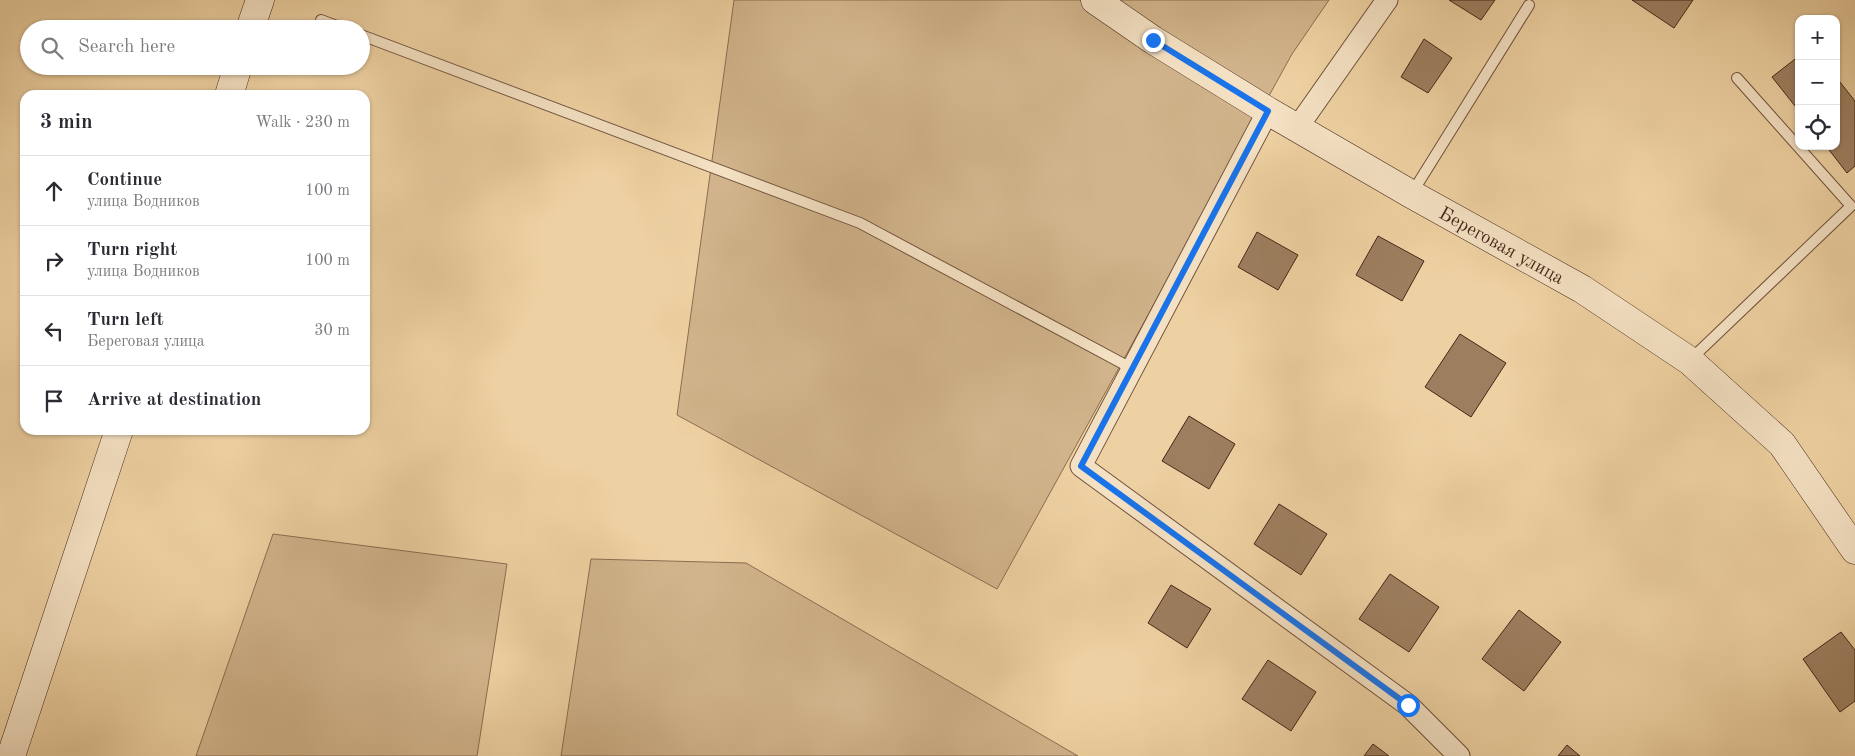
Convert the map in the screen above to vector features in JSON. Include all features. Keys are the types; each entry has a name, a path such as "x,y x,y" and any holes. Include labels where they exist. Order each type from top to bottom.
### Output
{"street":[{"path":"253,20 260,0"},
{"name":"Береговая улица","path":"1095,0 1153,40 1268,111 1582,289 1690,361 1782,444 1855,550"},
{"path":"1297,128 1388,0"},
{"path":"230,90 235,75"},
{"path":"1268,111 1081,466 1408,705 1459,756"},
{"path":"11,756 117,435"}],"lane":[{"path":"1412,194 1529,5"},
{"path":"370,38 860,223 1133,369"},
{"path":"1690,361 1851,206 1737,78"}],"shaded area":[{"path":"734,0 1329,0 1292,54 997,589 677,415"},
{"path":"273,534 507,564 477,756 196,756"},
{"path":"591,559 746,563 1078,756 561,756"}],"building":[{"path":"1449,0 1495,0 1481,20"},
{"path":"1632,0 1693,0 1674,28"},
{"path":"1424,39 1452,58 1428,93 1401,77"},
{"path":"1795,59 1795,106 1772,77"},
{"path":"1840,82 1855,101 1855,166 1847,173 1829,150 1840,150"},
{"path":"1257,232 1298,255 1278,290 1238,267"},
{"path":"1378,236 1424,261 1402,301 1356,275"},
{"path":"1460,334 1506,363 1471,417 1425,387"},
{"path":"1189,416 1235,444 1209,489 1162,461"},
{"path":"1279,504 1327,534 1301,575 1254,544"},
{"path":"1390,574 1439,607 1409,652 1359,619"},
{"path":"1171,585 1211,609 1187,648 1148,623"},
{"path":"1519,610 1561,642 1524,691 1482,659"},
{"path":"1841,632 1855,650 1855,701 1840,712 1803,659"},
{"path":"1268,660 1316,692 1291,731 1242,699"},
{"path":"1373,744 1389,756 1364,756"},
{"path":"1567,745 1580,756 1558,756"}],"route":[{"path":"1153,40 1268,111 1081,466 1408,705"}]}
